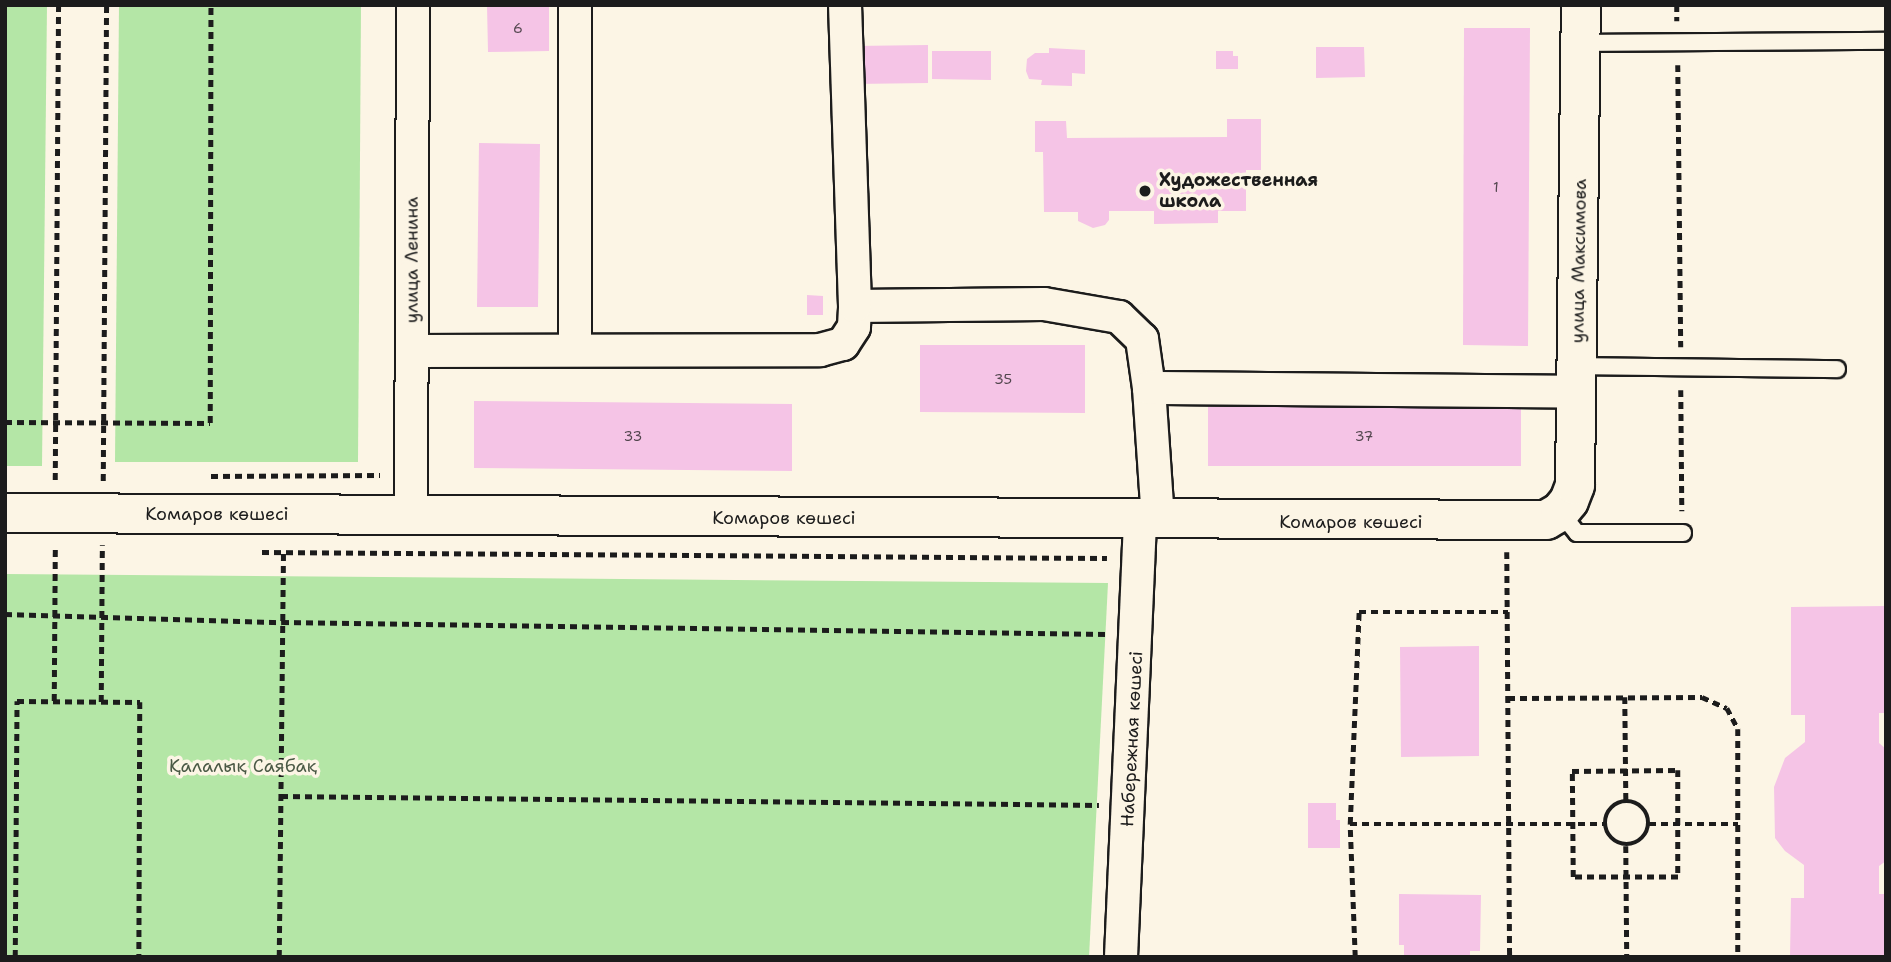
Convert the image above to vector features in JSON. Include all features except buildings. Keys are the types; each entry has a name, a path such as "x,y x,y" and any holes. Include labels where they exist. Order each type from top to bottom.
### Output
{"street":[{"name":"улица Ленина","path":"411,516 413,5"},
{"path":"575,5 575,351"},
{"path":"412,351 820,351 844,344 854,327 855,306 845,5"},
{"name":"улица Максимова","path":"1560,512 1569,501 1575,485 1581,5"},
{"name":"Набережная көшесі","path":"855,306 1044,303 1119,317 1142,339 1149,388 1149,521 1140,558 1121,957"},
{"path":"1149,388 1577,379"},
{"name":"Комаров көшесі","path":"5,513 1507,522 1546,520 1560,512"}],"lane":[{"path":"1581,43 1886,41"},
{"path":"1577,379 1681,365 1836,369"},
{"path":"1560,512 1577,533 1683,533"}],"path":[{"path":"54,701 58,5"},
{"path":"101,702 106,5"},
{"path":"5,422 210,423 211,5"},
{"path":"1677,5 1683,533"},
{"path":"200,476 380,475 380,462"},
{"path":"43,477 67,550"},
{"path":"43,550 67,477"},
{"path":"91,477 116,551"},
{"path":"91,550 117,477"},
{"path":"279,957 283,515"},
{"path":"1507,522 1510,957"},
{"path":"255,552 1140,558"},
{"path":"1354,957 1350,824 1359,612 1507,612"},
{"path":"5,614 282,622 1137,635"},
{"path":"1625,697 1626,801"},
{"path":"1508,698 1702,697 1727,708 1738,729 1738,957"},
{"path":"15,957 17,701 140,702 139,957"},
{"path":"1678,770 1678,877 1573,877 1573,824 1572,771 1678,770"},
{"path":"281,796 1129,806"},
{"path":"1626,801 1641,806 1649,824 1641,841 1626,846 1609,838 1604,824 1609,810 1626,801"},
{"path":"1350,824 1604,824"},
{"path":"1649,824 1738,824"},
{"path":"1626,846 1626,957"}],"green space":[{"path":"5,5 47,5 42,466 5,466"},
{"path":"119,5 361,5 358,462 115,462"},
{"name":"Қалалық Саябақ","path":"5,574 1108,583 1089,957 5,957"}],"place":[{"name":"Художественная школа","path":"1145,191"}]}
